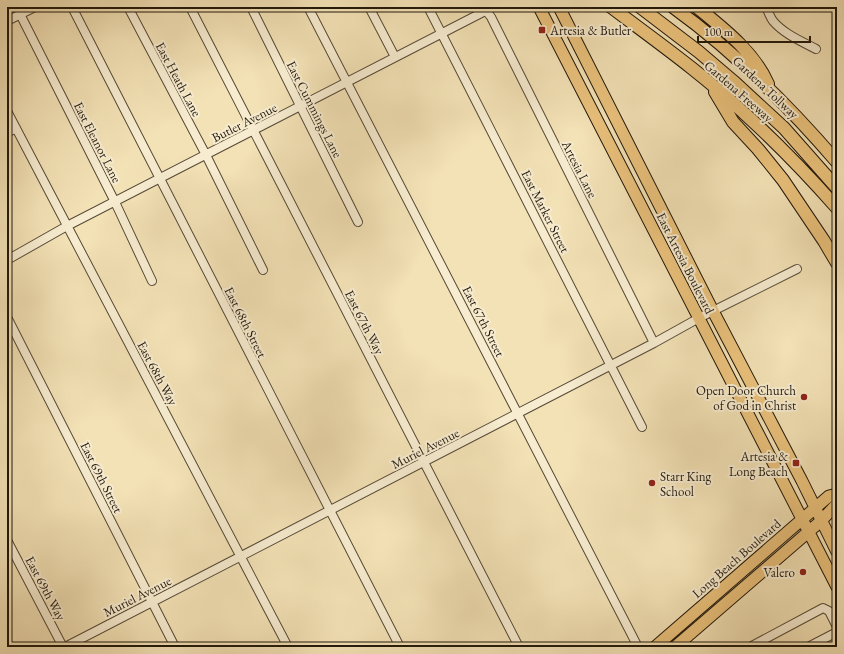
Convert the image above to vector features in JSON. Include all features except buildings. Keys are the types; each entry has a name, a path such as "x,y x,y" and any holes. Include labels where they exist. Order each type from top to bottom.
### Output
{"highway":[{"name":"Gardena Freeway","path":"611,7 708,81 744,112 802,169 837,208"},
{"name":"Gardena Tollway","path":"640,7 699,52 744,91 784,128 837,188"},
{"name":"Gardena Tollway","path":"649,7 696,41 763,101 806,145 837,180"},
{"name":"Gardena Freeway","path":"673,7 693,22 771,89 837,162"},
{"path":"698,7 746,51 763,72 771,89"},
{"path":"708,81 733,122 758,149 783,180 837,263"}],"main road":[{"name":"East Artesia Boulevard","path":"539,7 837,588"},
{"name":"East Artesia Boulevard","path":"559,7 837,552"},
{"name":"Long Beach Boulevard","path":"655,647 829,496 837,494"},
{"name":"Long Beach Boulevard","path":"675,647 821,521 837,503"}],"street":[{"path":"7,21 35,7"},
{"name":"East 68th Street","path":"72,7 400,647"},
{"name":"East Heath Lane","path":"128,7 206,155 263,270"},
{"name":"East 67th Way","path":"190,7 519,647"},
{"name":"East Cummings Lane","path":"251,7 358,222"},
{"name":"East 67th Street","path":"308,7 638,647"},
{"path":"369,7 395,57"},
{"name":"East Marker Street","path":"428,7 642,427"},
{"path":"766,7 773,20 785,32 797,40 816,49"},
{"name":"Butler Avenue","path":"7,260 67,226 441,34 487,8"},
{"name":"Artesia Lane","path":"487,8 654,343"},
{"name":"East Eleanor Lane","path":"20,14 115,202 152,281"},
{"name":"East 68th Way","path":"7,111 288,647"},
{"path":"7,133 16,128"},
{"name":"Muriel Avenue","path":"64,647 654,343 699,318 797,269"},
{"name":"East 69th Street","path":"7,317 175,647"},
{"name":"East 69th Way","path":"7,540 64,647"},
{"path":"750,647 823,608 828,611 837,627"},
{"path":"808,647 837,632"}],"place":[{"name":"Artesia & Butler","path":"542,30"},
{"name":"Open Door Church of God in Christ","path":"804,397"},
{"name":"Artesia & Long Beach","path":"796,463"},
{"name":"Starr King School","path":"652,483"},
{"name":"Valero","path":"803,572"}]}
